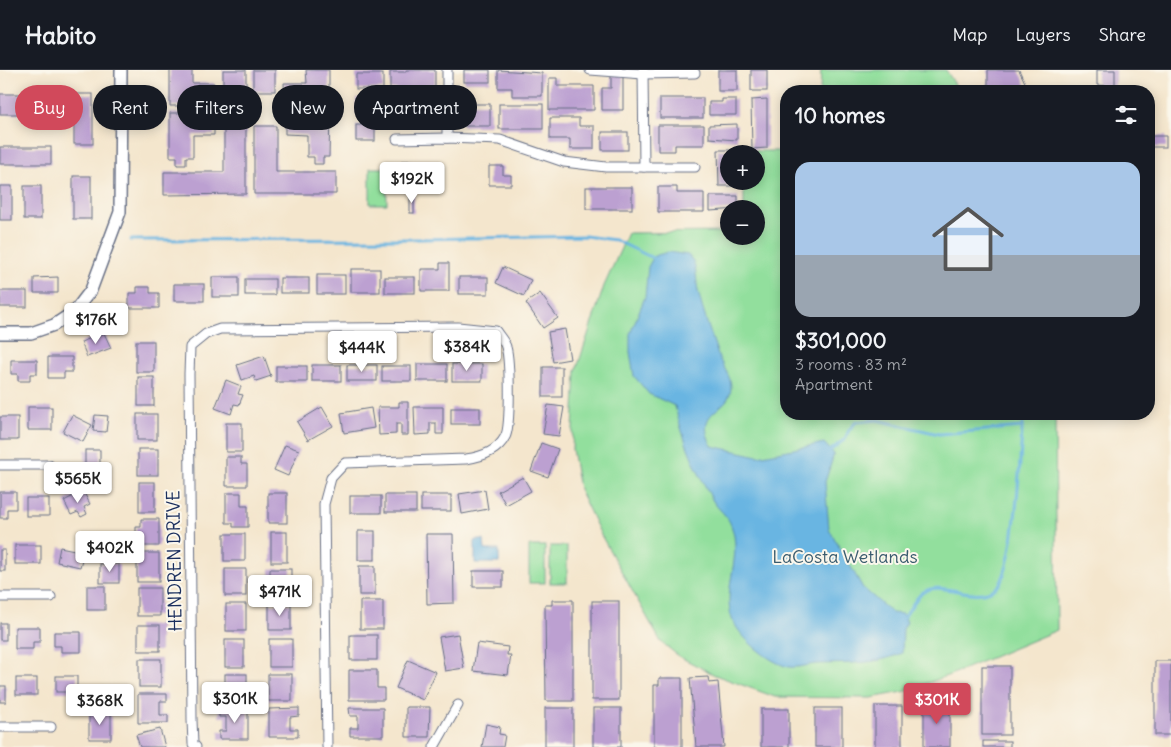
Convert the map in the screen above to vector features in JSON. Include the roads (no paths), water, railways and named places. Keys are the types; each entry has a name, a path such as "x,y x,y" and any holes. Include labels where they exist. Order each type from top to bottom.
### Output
{"street":[{"path":"0,334 31,332 54,325 75,310 91,290 120,212 121,70"},
{"path":"447,70 447,138"},
{"path":"590,70 695,73"},
{"path":"643,72 644,167"},
{"path":"397,139 500,140 564,162 606,167 695,167"},
{"name":"HENDREN DRIVE","path":"196,747 194,744 192,720 190,347 206,334 220,330 458,327 496,331 506,346 510,366 506,436 494,449 482,457 345,463 331,478 324,504 327,747"},
{"path":"0,465 49,465"},
{"path":"0,597 51,596"},
{"path":"434,747 458,705"},
{"path":"0,727 51,727"}],"water":[{"path":"668,252 688,255 693,261 698,291 705,315 719,359 731,383 729,395 725,402 709,417 707,434 712,446 758,456 824,443 834,454 825,482 829,529 863,588 892,613 902,614 907,622 903,629 902,653 881,660 789,667 772,660 755,648 734,624 729,605 735,548 731,525 713,501 701,478 686,443 675,406 649,394 634,376 630,352 630,334 645,297 648,267 654,256"},
{"path":"475,540 484,540 485,550 499,550 499,563 475,563"}],"waterway":[{"path":"131,240 419,239 585,236 615,240 657,260"},
{"path":"831,450 845,439 849,430 856,422 877,420 939,434 1022,427"},
{"path":"904,617 919,595 930,589 948,589 967,593 987,592 996,588 1003,578 1013,535 1023,420"}],"park label":[{"name":"LaCosta Wetlands","path":"845,556"}]}
